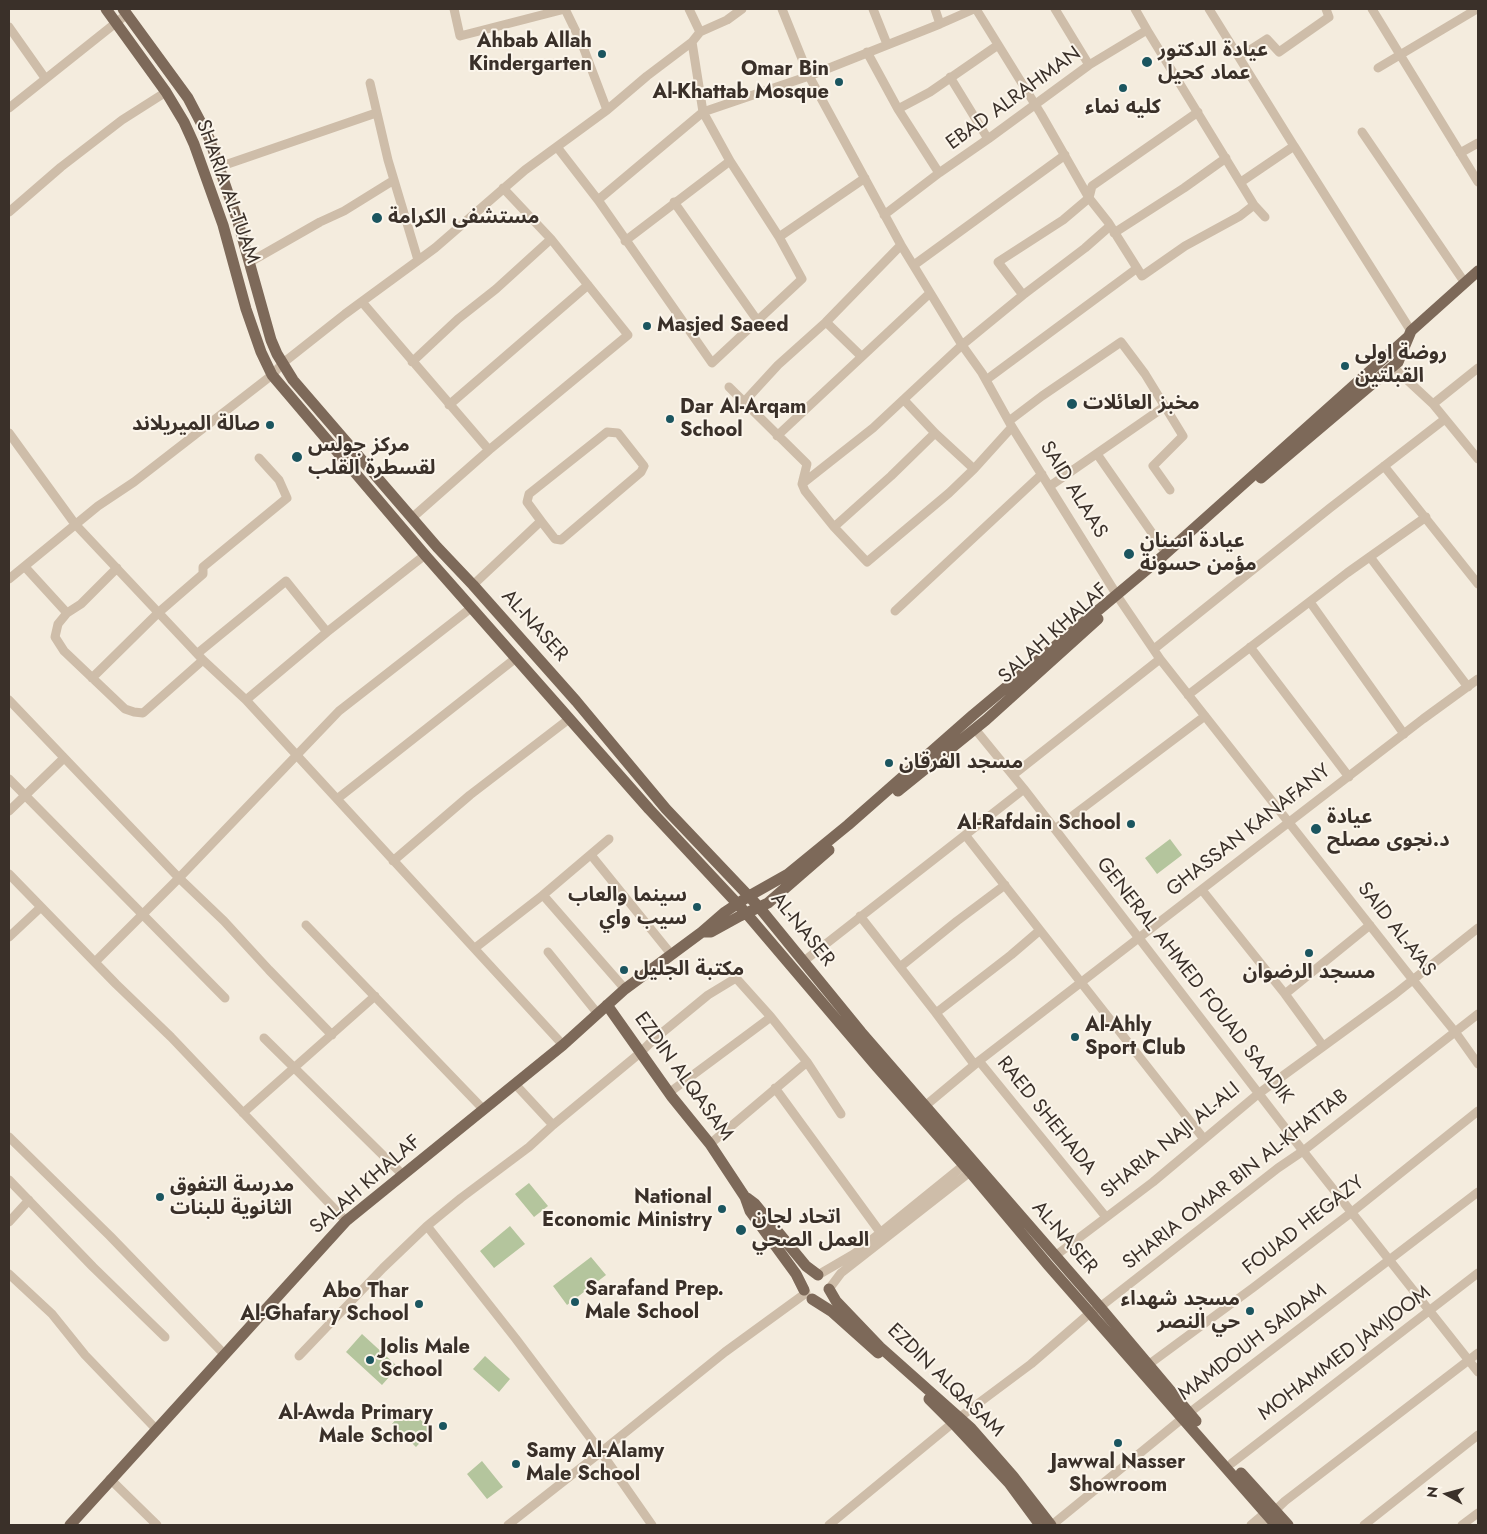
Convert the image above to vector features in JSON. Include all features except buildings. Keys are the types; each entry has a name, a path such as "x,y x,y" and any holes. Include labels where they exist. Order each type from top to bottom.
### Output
{"main road":[{"name":"SHARIA AL-TUAM","path":"106,9 166,92 184,122 194,144 223,225 246,309 261,352 272,375"},
{"name":"SHARIA AL-TUAM","path":"125,11 188,98 209,138 238,222 270,340 284,363"},
{"name":"SALAH KHALAF","path":"70,1525 346,1221 484,1110 625,990 702,932 725,912 759,907 768,903 795,881 841,838 975,729 1166,553 1478,271"},
{"name":"SALAH KHALAF","path":"742,909 750,896 796,868 1398,362 1410,333"},
{"name":"AL-NASER","path":"284,363 293,380 437,547 576,701 666,809 750,896 861,1032 1055,1256 1095,1310 1148,1365 1186,1416 1232,1463 1270,1517"},
{"name":"AL-NASER","path":"272,375 471,608 649,810 742,909 967,1168 1095,1310 1270,1517 1288,1525"},
{"name":"EZDIN ALQASAM","path":"607,1005 640,1053 710,1144 745,1197 750,1211 796,1274 807,1294 830,1311 957,1420 1009,1483 1040,1525"},
{"name":"EZDIN ALQASAM","path":"745,1197 755,1204 806,1266 818,1275"},
{"path":"818,1275 825,1278 830,1289 824,1297 816,1299 807,1294 805,1281 818,1275"},
{"name":"EZDIN ALQASAM","path":"830,1289 836,1301 880,1347 1013,1476 1052,1525"}],"street":[{"path":"454,9 460,36 565,9 582,44 608,110"},
{"path":"689,9 700,32"},
{"path":"9,580 98,506 141,476 272,375 284,363 362,302 435,248 525,170 608,110 647,76 692,42 700,32 727,20 742,9"},
{"name":"SAID ALAAS","path":"782,9 809,76 884,215 1042,474 1119,597 1160,658 1287,820"},
{"path":"873,9 887,44"},
{"path":"935,9 940,24"},
{"path":"598,200 703,112 809,76 975,9 1035,105 1089,198 1142,276 1185,246 1240,216 1254,205"},
{"path":"1056,9 1089,65"},
{"path":"1135,9 1254,205 1265,217"},
{"path":"1209,9 1410,333"},
{"path":"1239,57 1267,38 1279,52 1330,17 1326,9"},
{"path":"1372,9 1478,182"},
{"path":"1378,68 1467,11 1477,9"},
{"path":"9,108 116,22 125,11"},
{"path":"9,27 46,78"},
{"name":"EBAD ALRAHMAN","path":"884,215 1089,65 1147,30"},
{"path":"557,147 598,200 712,363 802,279 779,237 730,161 703,112 692,42"},
{"path":"898,109 930,92 998,45"},
{"path":"867,52 898,109 939,173"},
{"path":"950,77 988,139"},
{"path":"370,83 394,180 418,260"},
{"path":"9,212 60,167 122,120 166,92"},
{"path":"1023,295 998,262 1063,220 1089,198 1092,186 1198,112"},
{"path":"219,167 376,113"},
{"path":"1362,132 1465,283"},
{"path":"1460,153 1478,143"},
{"path":"1241,182 1294,146"},
{"path":"914,265 1065,155"},
{"path":"802,484 873,428 962,345 1023,295 1085,248 1176,193 1226,158"},
{"path":"625,241 730,161"},
{"path":"779,237 865,178"},
{"path":"250,262 320,222 344,211 394,180"},
{"path":"413,517 489,450 628,335 551,239 503,188"},
{"path":"674,202 757,320"},
{"path":"412,362 458,319 496,289 551,239"},
{"path":"744,402 778,365 826,322 901,245"},
{"path":"986,380 1136,269"},
{"path":"450,405 588,285"},
{"path":"777,436 930,293"},
{"path":"362,302 489,450"},
{"path":"826,322 861,356"},
{"path":"802,484 834,527 867,562 949,493 974,469 1011,424 1042,396 1120,342 1145,374 1183,436 1153,466 1170,490"},
{"path":"1392,366 1433,404 1478,460"},
{"path":"1433,404 1478,368"},
{"path":"729,387 807,464 802,484"},
{"path":"904,400 935,433 974,469"},
{"path":"1050,486 1164,407"},
{"path":"1154,649 1445,419"},
{"path":"607,432 618,433 644,466 641,472 562,540 555,539 541,522 528,502 529,494 607,432"},
{"path":"9,433 75,524 200,657 246,700 563,1044"},
{"path":"834,527 891,476 935,433"},
{"path":"1097,454 1166,553"},
{"path":"92,678 158,613 203,574 203,567 286,498 279,480 259,458"},
{"path":"1384,466 1478,584"},
{"path":"895,610 1042,474"},
{"path":"1188,695 1370,557 1426,517"},
{"path":"473,585 541,522"},
{"path":"246,700 425,555"},
{"path":"1370,557 1468,687"},
{"path":"25,567 67,613"},
{"path":"117,568 81,604 67,613 58,624 55,637 64,651 92,678 125,709 134,712 143,712 200,657 286,582 328,632"},
{"path":"1310,602 1404,734"},
{"path":"95,962 179,878 339,711 471,608"},
{"path":"1250,648 1349,776"},
{"path":"337,799 516,658"},
{"path":"1013,775 1160,658"},
{"name":"GHASSAN KANAFANY","path":"925,1106 976,1063 1140,939 1287,820 1478,679"},
{"path":"9,700 332,1035"},
{"path":"1055,829 1206,716"},
{"path":"393,861 470,795 569,719"},
{"name":"GENERAL AHMED FOUAD SAADIK","path":"975,729 1024,789 1303,1152 1478,1372"},
{"path":"9,811 64,758"},
{"path":"9,779 225,998"},
{"path":"804,961 860,916 909,881 1024,789"},
{"name":"SAID AL-A'AS","path":"1287,820 1456,1032 1478,1064"},
{"path":"966,836 1204,1139"},
{"path":"475,948 543,895 609,839"},
{"path":"591,855 671,954"},
{"path":"9,874 171,1037 346,1221"},
{"path":"900,967 1005,885"},
{"path":"1202,890 1285,994 1323,1046"},
{"path":"543,895 625,990"},
{"path":"9,937 41,907"},
{"name":"RAED SHEHADA","path":"860,916 976,1063 1106,1217"},
{"path":"306,925 484,1110"},
{"path":"1285,994 1370,925"},
{"name":"SHARIA NAJI AL-ALI","path":"1055,1256 1153,1182 1258,1094 1413,980 1478,928"},
{"path":"936,1013 1011,955 1039,930"},
{"path":"548,952 598,1014"},
{"path":"298,1356 427,1226 528,1147 708,995 736,978 771,1017 806,1062 841,1114"},
{"path":"244,1113 375,996"},
{"name":"SHARIA OMAR BIN AL-KHATTAB","path":"829,1525 957,1420 1031,1364 1095,1310 1278,1168 1303,1152 1478,1014"},
{"path":"670,1092 771,1017"},
{"path":"264,1038 403,1175"},
{"path":"710,1144 806,1062"},
{"path":"515,1084 553,1125"},
{"path":"776,1088 880,1232"},
{"name":"FOUAD HEGAZY","path":"1148,1365 1352,1212 1478,1111"},
{"path":"10,1141 116,1243 225,1355"},
{"path":"818,1275 854,1254 880,1232 967,1168"},
{"path":"830,1289 841,1273 967,1168"},
{"path":"9,1180 93,1267 165,1337"},
{"name":"MAMDOUH SAIDAM","path":"1052,1525 1186,1416 1478,1192"},
{"path":"9,1222 29,1200"},
{"path":"427,1226 516,1339 601,1452 652,1525"},
{"name":"MOHAMMED JAMJOOM","path":"1232,1463 1430,1312 1478,1273"},
{"path":"9,1274 52,1314 85,1355 156,1429"},
{"path":"508,1525 725,1352 807,1294"},
{"path":"1251,1525 1270,1517 1286,1501 1478,1353"},
{"path":"1364,1525 1478,1435"},
{"path":"110,1479 157,1525"},
{"path":"1462,1525 1478,1513"}],"green space":[{"path":"1170,839 1182,855 1157,874 1145,858"},
{"path":"529,1183 548,1206 534,1217 515,1194"},
{"path":"510,1226 525,1244 494,1268 480,1251"},
{"path":"591,1257 606,1275 567,1305 553,1286"},
{"path":"362,1334 398,1367 382,1385 346,1352"},
{"path":"485,1356 510,1379 499,1392 473,1369"},
{"path":"406,1407 432,1430 416,1447 392,1424"},
{"path":"482,1461 503,1487 487,1499 467,1474"}],"place":[{"name":"Ahbab Allah Kindergarten","path":"602,54"},
{"name":"عيادة الدكتور عماد كحيل","path":"1147,62"},
{"name":"Omar Bin Al-Khattab Mosque","path":"839,82"},
{"name":"كليه نماء","path":"1123,88"},
{"name":"مستشفى الكرامة","path":"377,218"},
{"name":"Masjed Saeed","path":"647,326"},
{"name":"روضة اولى القبلتين","path":"1345,366"},
{"name":"مخبز العائلات","path":"1072,404"},
{"name":"Dar Al-Arqam School","path":"670,419"},
{"name":"صالة الميريلاند","path":"270,425"},
{"name":"مركز جولس لقسطرة القلب","path":"297,457"},
{"name":"عيادة اسنان مؤمن حسونة","path":"1129,554"},
{"name":"مسجد الفرقان","path":"889,763"},
{"name":"Al-Rafdain School","path":"1131,824"},
{"name":"عيادة د.نجوى مصلح","path":"1316,829"},
{"name":"سينما والعاب سيب واي","path":"697,907"},
{"name":"مسجد الرضوان","path":"1309,953"},
{"name":"مكتبة الجليل","path":"624,970"},
{"name":"Al-Ahly Sport Club","path":"1075,1037"},
{"name":"مدرسة التفوق الثانوية للبنات","path":"160,1197"},
{"name":"National Economic Ministry","path":"722,1209"},
{"name":"اتحاد لجان العمل الصحي","path":"741,1230"},
{"name":"Sarafand Prep. Male School","path":"575,1302"},
{"name":"Abo Thar Al-Ghafary School","path":"419,1304"},
{"name":"مسجد شهداء حي النصر","path":"1250,1311"},
{"name":"Jolis Male School","path":"370,1360"},
{"name":"Al-Awda Primary Male School","path":"443,1426"},
{"name":"Jawwal Nasser Showroom","path":"1118,1443"},
{"name":"Samy Al-Alamy Male School","path":"516,1464"}]}
